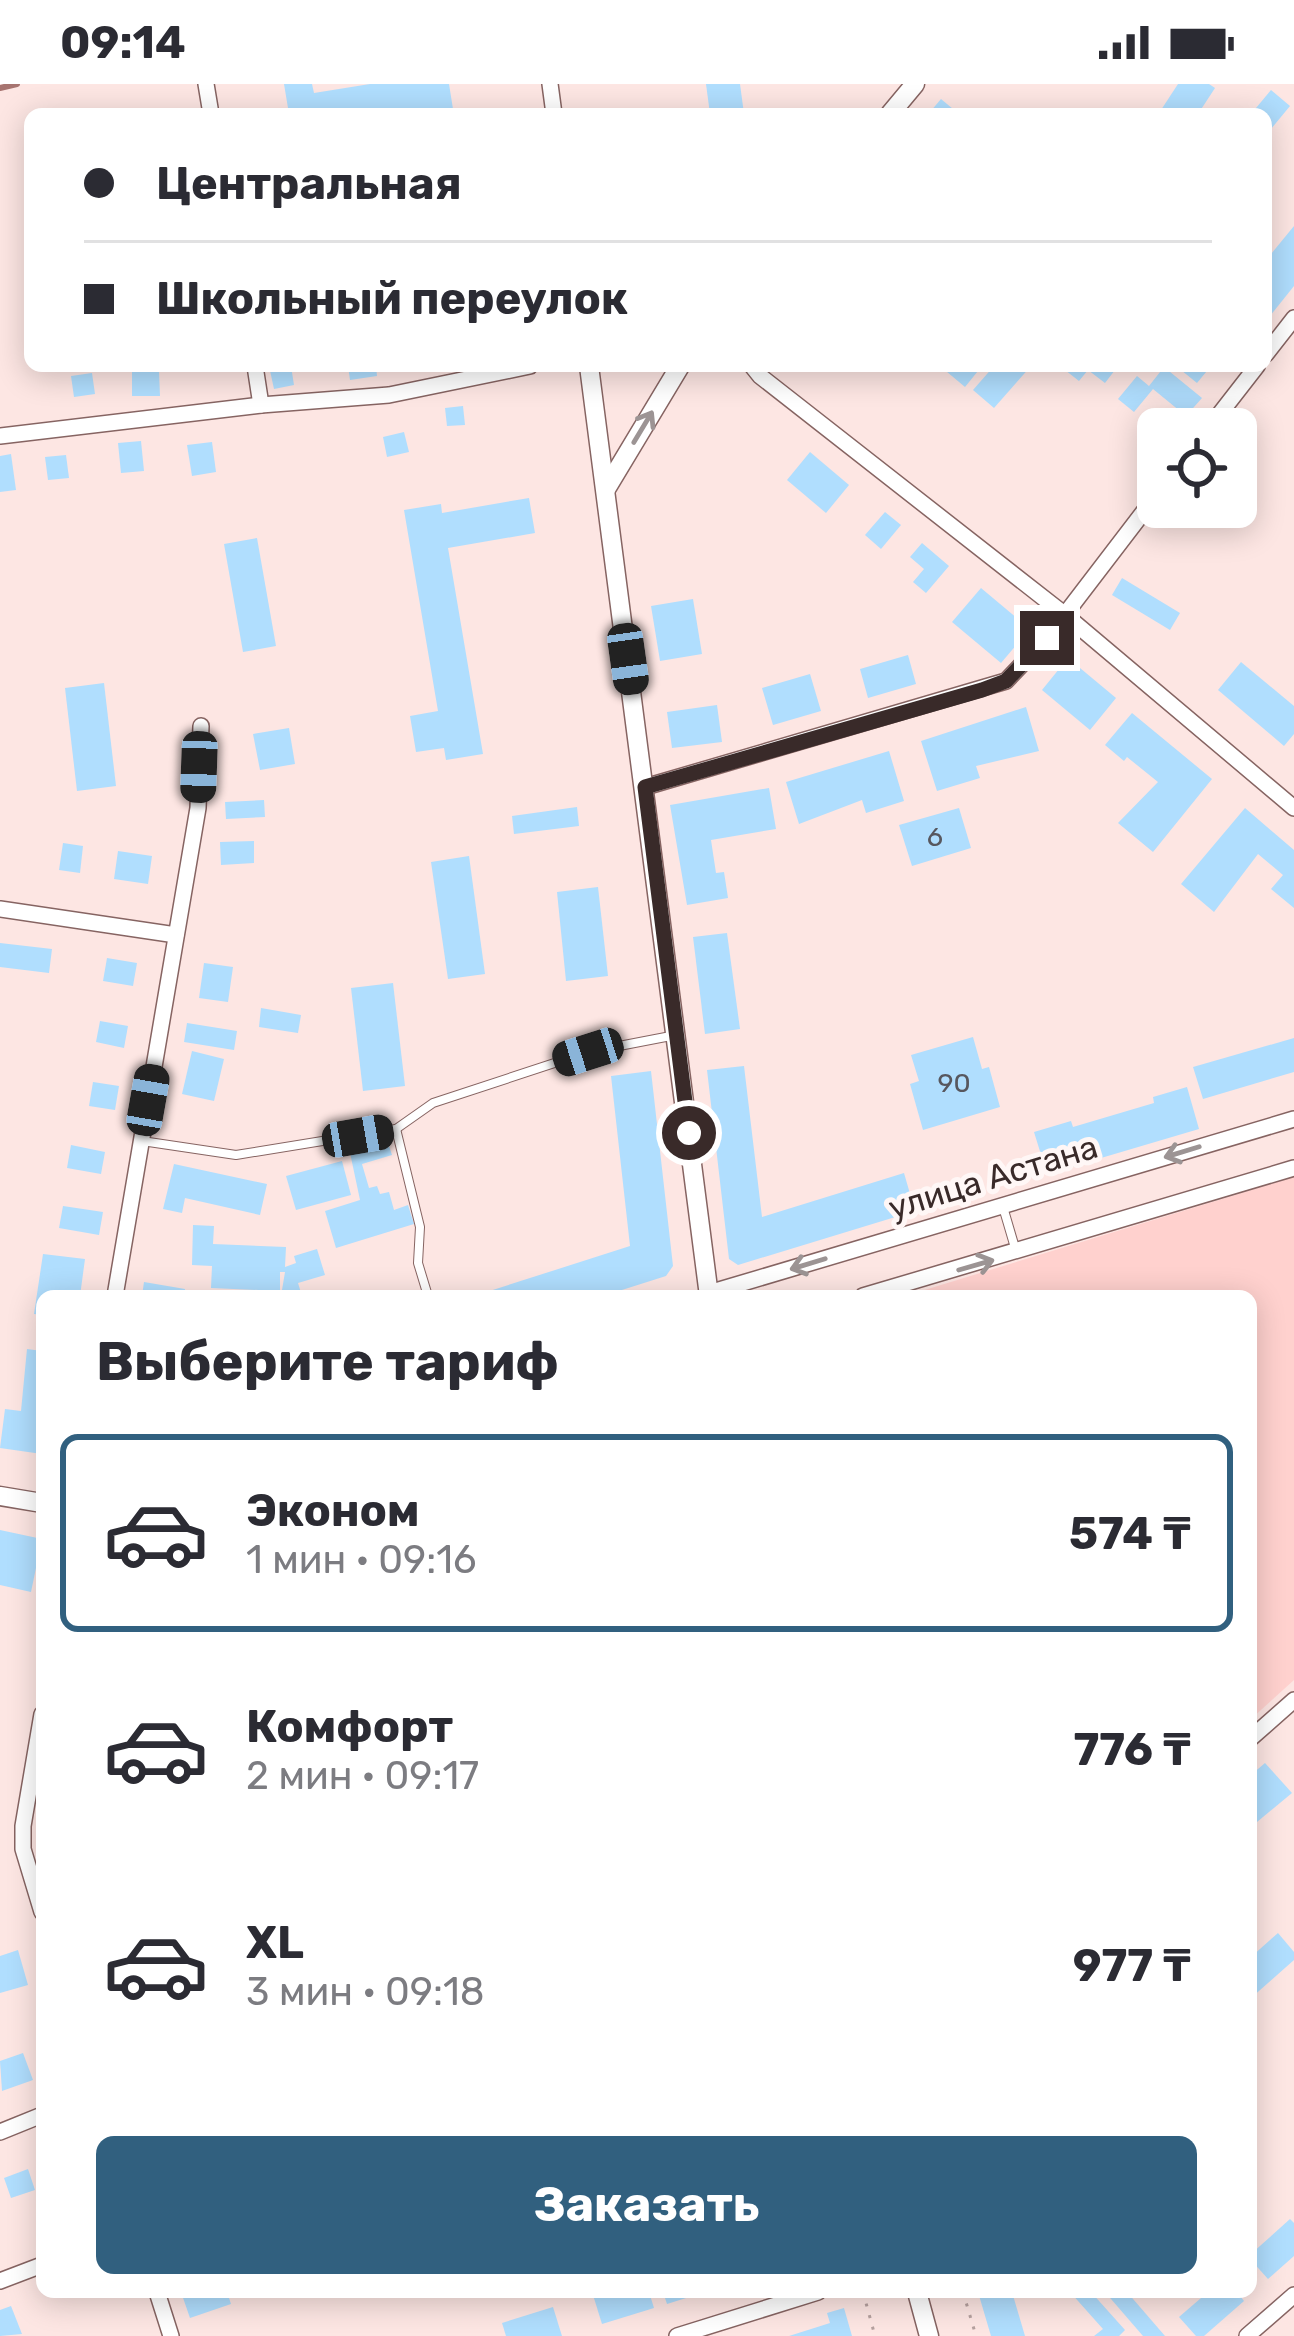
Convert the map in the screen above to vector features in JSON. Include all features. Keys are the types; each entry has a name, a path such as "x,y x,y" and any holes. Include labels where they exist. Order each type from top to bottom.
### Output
{"street":[{"path":"1272,347 1294,319"},
{"path":"256,372 261,405"},
{"path":"0,436 389,395 501,372"},
{"path":"590,372 708,1290"},
{"path":"606,489 676,372"},
{"path":"757,372 1064,614 1294,808"},
{"path":"1224,408 1252,372"},
{"path":"645,787 1006,681 1023,666 1137,520"},
{"path":"116,1290 198,808 201,726"},
{"path":"0,909 176,935"},
{"name":"улица Астана","path":"726,1290 1294,1118"},
{"path":"884,1290 1294,1168"},
{"path":"0,1496 36,1502"},
{"path":"1257,1733 1294,1700"},
{"path":"36,1749 23,1826 23,1849 36,1892"},
{"path":"0,2132 36,2117"},
{"path":"0,2281 36,2267"},
{"path":"1247,2336 1294,2295"},
{"path":"159,2298 171,2336"},
{"path":"677,2336 799,2298"},
{"path":"918,2298 928,2336"}],"lane":[{"path":"141,1141 236,1156 396,1129 433,1103 588,1052 676,1035"},
{"path":"396,1129 420,1227 418,1263 426,1290"},
{"path":"1003,1206 1017,1253"}],"path":[{"path":"865,2298 875,2336"},
{"path":"965,2298 976,2336"}],"shaded area":[{"path":"1294,1177 1294,1680 1257,1714 1257,1290 925,1290"}],"building":[{"path":"284,84 312,84 314,93 370,84 449,84 453,108 288,108"},
{"path":"706,84 740,84 743,108 709,108"},
{"path":"1178,84 1215,88 1202,108 1162,108"},
{"path":"1271,90 1290,106 1272,128 1272,108 1256,108"},
{"path":"1294,226 1294,286 1272,314 1272,253"},
{"path":"132,372 159,372 160,396 132,396"},
{"path":"270,372 292,372 294,385 274,389"},
{"path":"349,372 377,372 377,376 350,380"},
{"path":"947,372 977,372 965,387"},
{"path":"989,372 1026,372 994,408 973,390"},
{"path":"1091,372 1113,372 1105,383"},
{"path":"1160,372 1170,372 1202,398 1193,408 1176,408 1153,389 1134,412 1118,399 1137,376 1149,386"},
{"path":"1183,372 1206,372 1197,383"},
{"path":"92,373 95,394 74,397 71,376"},
{"path":"463,406 465,425 447,426 445,408"},
{"path":"404,432 409,452 387,457 383,437"},
{"path":"141,441 144,471 121,473 118,443"},
{"path":"212,442 216,472 192,476 187,445"},
{"path":"810,452 849,485 826,513 787,480"},
{"path":"11,454 16,490 0,492 0,456"},
{"path":"66,455 69,478 48,480 45,457"},
{"path":"529,498 535,533 448,548 483,754 446,760 444,748 416,752 410,716 438,711 404,510 441,504 442,513"},
{"path":"885,512 901,525 881,549 865,535"},
{"path":"257,538 276,646 243,652 224,544"},
{"path":"922,543 949,566 926,593 913,582 924,569 910,557"},
{"path":"1122,578 1180,613 1170,630 1112,595"},
{"path":"981,588 1030,629 1001,663 952,622"},
{"path":"693,599 702,654 660,661 651,606"},
{"path":"908,655 916,684 868,698 860,669"},
{"path":"1068,658 1116,698 1090,730 1042,690"},
{"path":"1241,662 1294,706 1294,734 1284,746 1218,690"},
{"path":"810,674 821,711 773,725 762,688"},
{"path":"104,683 116,786 77,791 65,688"},
{"path":"717,705 722,742 672,748 667,712"},
{"path":"1026,707 1039,751 976,766 980,778 937,791 921,741"},
{"path":"1132,713 1212,779 1153,852 1118,823 1158,782 1105,745"},
{"path":"289,728 295,764 260,770 253,734"},
{"path":"889,751 904,801 866,813 862,800 799,824 786,782"},
{"path":"769,788 776,829 711,840 716,873 724,872 728,898 687,905 670,805"},
{"path":"264,800 265,817 226,819 225,802"},
{"path":"577,807 579,826 514,834 512,816"},
{"path":"959,808 971,848 912,866 899,825"},
{"path":"1245,808 1294,850 1294,908 1271,889 1283,875 1258,854 1214,912 1181,884"},
{"path":"254,841 254,863 221,865 220,842"},
{"path":"63,843 83,846 80,873 59,870"},
{"path":"118,851 152,856 148,884 114,879"},
{"path":"469,856 485,974 448,979 431,862"},
{"path":"598,887 608,976 566,981 557,892"},
{"path":"727,933 740,1029 705,1034 693,937"},
{"path":"0,943 52,949 49,973 0,967"},
{"path":"107,958 137,963 133,986 103,981"},
{"path":"204,963 233,967 228,1002 199,998"},
{"path":"393,983 405,1086 363,1091 351,988"},
{"path":"261,1008 301,1015 298,1033 259,1027"},
{"path":"100,1021 128,1026 124,1048 96,1042"},
{"path":"187,1023 237,1031 234,1050 184,1042"},
{"path":"973,1037 982,1069 989,1067 1000,1107 923,1130 910,1084 919,1081 911,1055"},
{"path":"1294,1038 1294,1072 1203,1099 1193,1067"},
{"path":"192,1051 224,1059 214,1101 182,1094"},
{"path":"744,1066 762,1217 904,1173 915,1211 738,1265 729,1259 707,1070"},
{"path":"651,1071 673,1266 666,1276 622,1290 493,1290 630,1246 611,1076"},
{"path":"93,1082 119,1086 115,1110 89,1106"},
{"path":"1187,1087 1199,1129 1047,1174 1034,1132 1071,1121 1073,1127 1154,1103 1153,1097"},
{"path":"386,1137 392,1155 362,1164 369,1188 377,1186 380,1194 389,1192 394,1210 408,1205 414,1224 336,1248 325,1211 360,1200 349,1148"},
{"path":"71,1145 105,1152 101,1174 67,1168"},
{"path":"342,1161 351,1195 296,1210 286,1176"},
{"path":"174,1164 267,1184 260,1215 185,1198 182,1213 163,1209"},
{"path":"63,1206 103,1212 99,1235 59,1228"},
{"path":"193,1225 214,1226 213,1244 286,1247 285,1267 296,1263 294,1256 317,1249 325,1275 298,1283 300,1290 282,1290 285,1272 280,1272 280,1290 211,1288 212,1266 192,1265"},
{"path":"43,1254 85,1259 81,1290 38,1290"},
{"path":"144,1282 185,1289 185,1290 143,1290"},
{"path":"27,1349 36,1350 36,1453 0,1448 5,1409 21,1411"},
{"path":"0,1530 36,1538 31,1592 0,1585"},
{"path":"1265,1763 1292,1793 1257,1822 1257,1770"},
{"path":"1278,1933 1294,1952 1294,1960 1257,1993 1257,1952"},
{"path":"18,1950 28,1985 0,1993 0,1956"},
{"path":"23,2053 33,2080 2,2091 0,2061"},
{"path":"28,2169 35,2190 11,2198 4,2178"},
{"path":"1290,2219 1294,2223 1294,2256 1268,2279 1257,2267 1257,2249"},
{"path":"183,2298 229,2298 231,2304 190,2318"},
{"path":"594,2298 651,2298 654,2308 602,2324"},
{"path":"980,2298 1014,2298 1025,2336 991,2336"},
{"path":"1075,2298 1096,2298 1125,2330 1119,2336 1094,2336 1103,2329"},
{"path":"1110,2298 1132,2298 1165,2336 1143,2336"},
{"path":"1201,2298 1244,2301 1204,2336 1196,2336 1179,2317"},
{"path":"11,2306 22,2334 0,2336 0,2310"},
{"path":"553,2307 562,2336 506,2336 502,2323"},
{"path":"844,2308 852,2336 789,2336 830,2323 827,2313"}],"waterway":[{"path":"0,88 17,84"}],"route":[{"path":"689,1133 645,787 982,690 1006,681 1047,638"}]}
